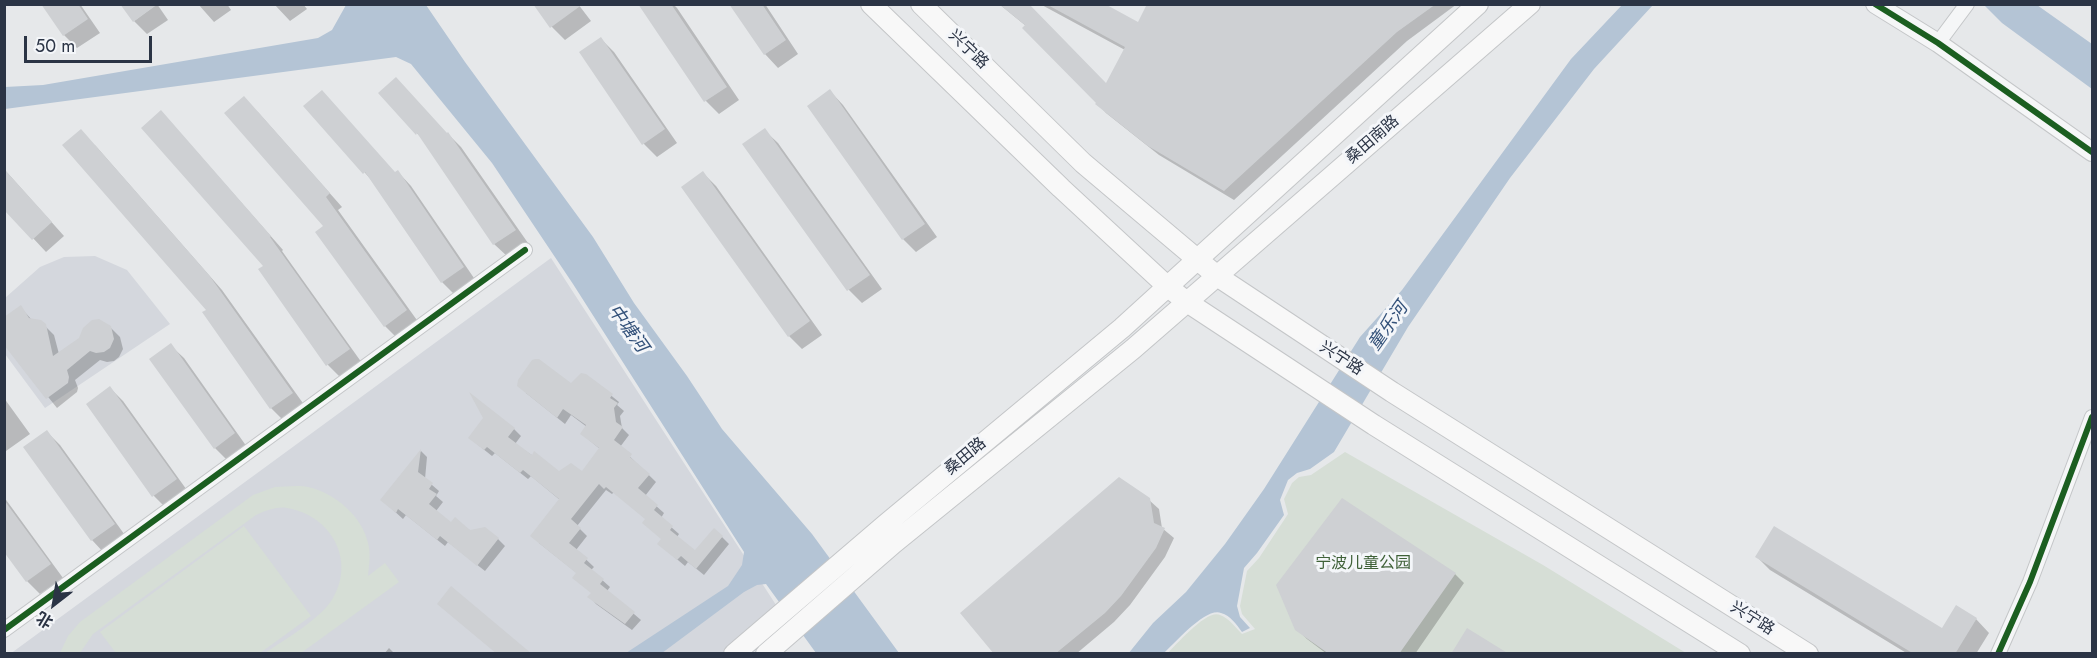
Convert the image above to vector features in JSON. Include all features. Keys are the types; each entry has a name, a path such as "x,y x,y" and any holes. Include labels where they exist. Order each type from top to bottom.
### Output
{"main road":[{"name":"兴宁路","path":"871,4 1053,180 1187,302 1374,425 1740,654"},
{"name":"兴宁路","path":"921,4 1083,163 1217,276 1334,355 1808,654"},
{"name":"桑田南路","path":"1198,260 1478,4"},
{"name":"桑田南路","path":"1217,276 1530,4"},
{"name":"桑田路","path":"737,651 1122,328 1198,260"},
{"name":"桑田路","path":"766,654 894,543 1133,349 1217,276"}],"street":[{"path":"1875,4 1938,43 2092,152"},
{"path":"1938,43 1963,10"},
{"path":"4,630 525,250"},
{"path":"1998,654 2030,582 2092,417"}],"shaded area":[{"path":"95,256 127,270 170,324 45,408 5,354 5,298 40,267 64,257"},
{"path":"551,258 778,608 722,653 10,654"}],"green space":[{"name":"宁波儿童公园","path":"1345,452 1543,565 1686,653 1167,654 1192,628 1214,615 1226,618 1242,634 1255,629 1242,614 1240,606 1247,571 1259,558 1288,514 1284,499 1292,483 1299,477 1311,475"},
{"path":"275,487 308,487 337,500 353,515 365,533 370,560 368,576 385,563 399,582 301,653 265,653 302,628 328,606 339,583 342,568 335,541 327,529 302,512 275,508 256,515 93,634 80,653 60,653 68,636 80,622 253,495"},
{"path":"244,526 311,616 260,653 116,653 100,632"}],"water":[{"name":"中塘河","path":"346,5 426,5 593,237 634,303 722,429 812,534 899,653 816,653 766,584 757,585 744,592 662,653 626,653 728,586 742,565 744,552 573,284 492,163 411,64 396,57 5,109 5,87 43,85 318,38 332,30"},
{"name":"童乐河","path":"1622,5 1653,5 1594,69 1510,178 1408,327 1334,452 1310,469 1297,473 1288,480 1280,500 1284,515 1244,568 1237,606 1240,617 1250,628 1242,632 1228,616 1215,613 1199,620 1164,653 1128,654 1153,623 1186,592 1225,544 1264,489 1360,337 1402,290 1571,59"},
{"path":"1984,5 2037,5 2092,44 2092,89 2002,23"}],"building":[{"path":"41,4 78,4 88,19 63,36"},
{"path":"120,4 158,4 133,22"},
{"path":"533,4 583,4 550,28"},
{"path":"638,4 671,4 727,87 704,102"},
{"path":"729,4 762,4 786,40 764,55"},
{"path":"999,4 1029,4 1106,83 1125,47 1046,4 1105,4 1138,22 1147,4 1436,4 1397,32 1224,191 1148,146 1095,104 1022,28 1025,25"},
{"path":"601,37 665,129 642,145 579,52"},
{"path":"396,77 448,132 516,230 493,245 417,133 416,135 378,93"},
{"path":"830,89 925,224 902,240 807,106"},
{"path":"322,90 395,172 398,170 464,267 441,283 365,172 363,174 303,106"},
{"path":"244,96 330,193 326,197 407,310 384,327 315,232 323,226 224,113"},
{"path":"161,110 271,236 350,349 326,366 258,269 263,266 141,128"},
{"path":"765,128 870,275 847,291 742,144"},
{"path":"81,129 209,275 293,393 270,409 202,312 206,310 62,145"},
{"path":"4,169 52,222 32,240 4,210"},
{"path":"703,171 810,321 788,337 681,187"},
{"path":"21,305 29,318 41,320 46,324 53,356 79,338 83,328 92,320 99,319 111,326 114,339 110,348 104,352 90,351 67,370 68,383 46,399 4,345 4,317"},
{"path":"171,343 235,433 214,449 149,359"},
{"path":"535,359 539,359 571,383 581,373 586,374 613,394 610,398 618,403 614,408 616,422 623,427 614,440 632,454 630,457 650,474 638,488 658,505 654,510 673,526 670,530 695,550 714,528 723,536 696,569 681,556 677,560 657,544 661,539 642,523 645,519 606,487 604,489 599,484 571,519 581,528 569,543 588,558 584,563 604,579 600,584 635,612 625,624 587,597 591,593 572,578 576,573 530,536 559,499 523,470 520,473 487,447 484,450 468,438 483,418 469,392 515,428 508,437 532,455 534,451 559,471 571,463 582,471 599,448 580,434 586,425 563,409 557,418 517,386 518,380"},
{"path":"110,386 177,479 152,497 86,404"},
{"path":"47,430 115,524 91,541 23,447"},
{"path":"421,449 418,472 433,483 429,489 437,494 429,504 451,522 455,517 470,530 485,527 499,538 477,566 440,536 437,540 398,509 396,513 380,500"},
{"path":"1119,477 1150,498 1154,523 1165,528 1156,548 1121,596 1105,613 1055,654 994,654 960,613"},
{"path":"1342,498 1456,573 1399,654 1329,654 1295,630 1276,585"},
{"path":"4,500 51,564 26,582 4,552"},
{"path":"1774,526 1942,628 1956,605 1977,618 1955,654 1914,654 1755,557"},
{"path":"451,586 532,654 497,654 437,604"},
{"path":"1467,628 1509,654 1451,654"}],"cycle path":[{"path":"1875,4 1938,43 2092,152"},
{"path":"4,630 525,250"},
{"path":"1998,654 2030,582 2092,417"}]}
